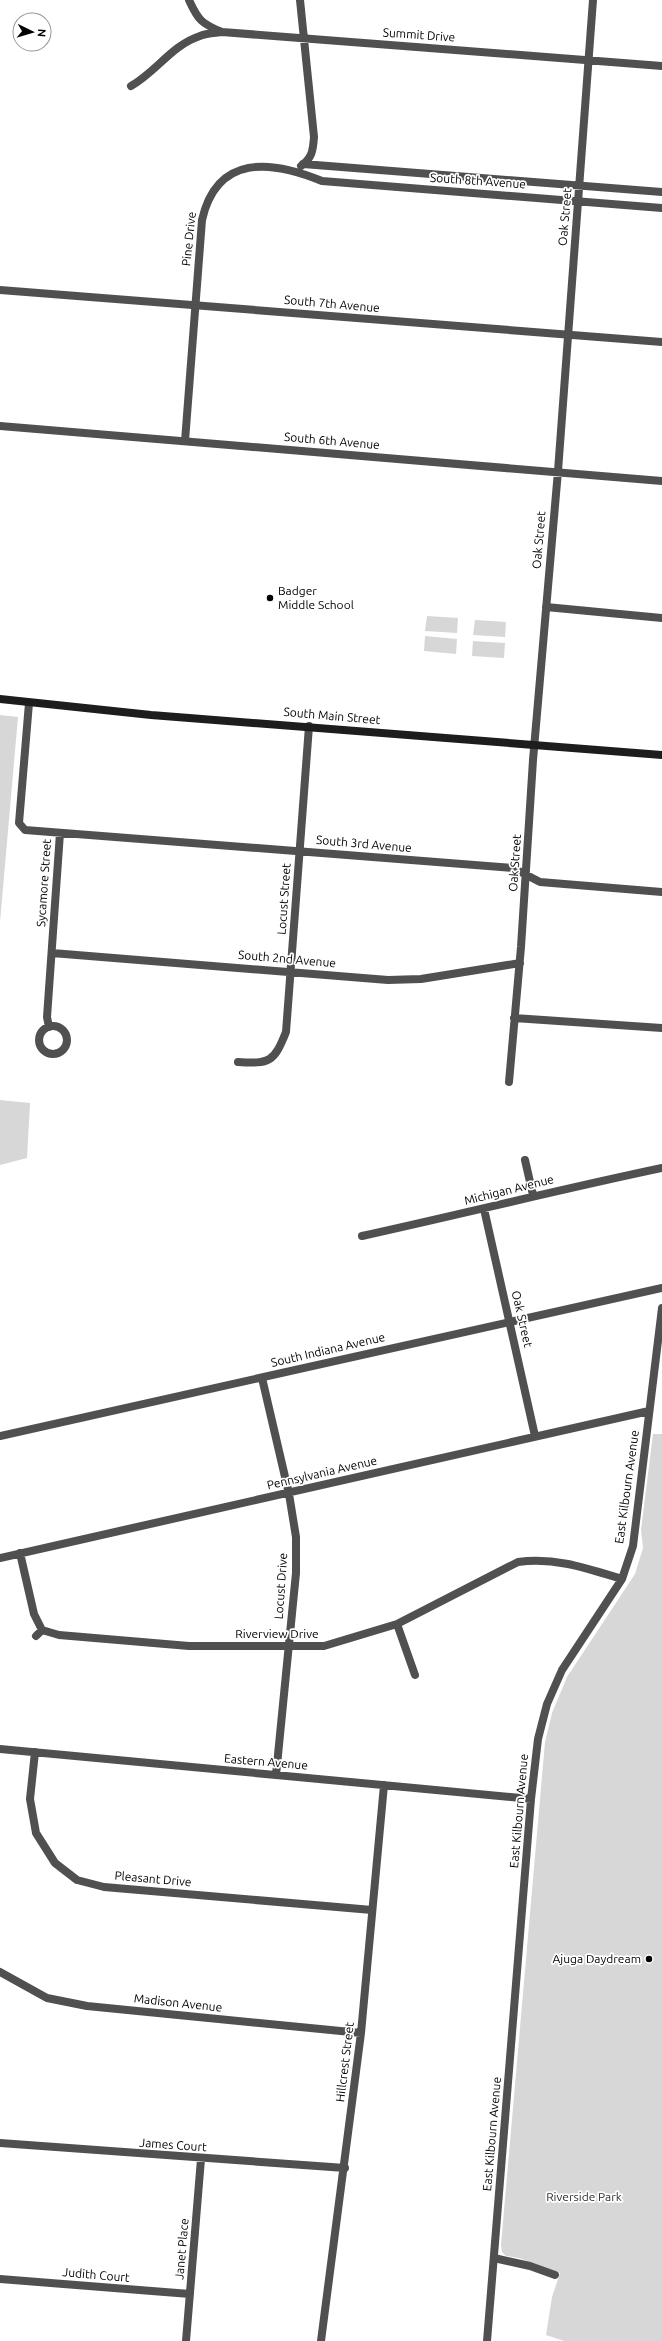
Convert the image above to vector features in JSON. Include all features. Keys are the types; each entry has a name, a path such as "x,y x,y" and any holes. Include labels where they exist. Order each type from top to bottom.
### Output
{"main road":[{"name":"South Main Street","path":"0,699 29,703 534,746 662,755"}],"street":[{"name":"Summit Drive","path":"189,0 197,17 205,26 222,32 662,66"},
{"path":"295,170 303,164 312,153 314,137 300,0"},
{"name":"Oak Street","path":"509,1082 520,963 534,746 558,471 593,0"},
{"path":"131,86 147,77 163,59 180,46 200,35 222,32"},
{"name":"South 8th Avenue","path":"303,164 662,192"},
{"name":"Pine Drive","path":"185,441 202,220 206,201 218,185 231,173 242,168 254,166 295,170"},
{"name":"South 8th Avenue","path":"295,170 322,181 662,208"},
{"name":"South 7th Avenue","path":"0,290 662,342"},
{"name":"South 6th Avenue","path":"0,426 558,471 662,481"},
{"path":"546,607 662,618"},
{"name":"Sycamore Street","path":"29,703 19,823 25,830 60,833 47,1017 49,1027"},
{"name":"Locust Street","path":"238,1062 260,1063 278,1053 286,1032 309,726"},
{"name":"South 3rd Avenue","path":"60,833 512,868 521,870 526,876 540,882 662,892"},
{"name":"South 2nd Avenue","path":"52,954 291,971 388,980 421,979 520,963"},
{"path":"514,1018 662,1028"},
{"path":"525,1160 533,1195"},
{"name":"Michigan Avenue","path":"362,1236 484,1209 533,1195 662,1168"},
{"name":"Oak Street","path":"484,1209 511,1321 535,1436"},
{"name":"South Indiana Avenue","path":"0,1436 662,1288"},
{"name":"East Kilbourn Avenue","path":"487,2341 531,1799 538,1739 547,1704 562,1670 622,1579 633,1546 662,1308"},
{"name":"Locust Drive","path":"262,1378 289,1494 296,1537 296,1573 276,1775"},
{"name":"Pennsylvania Avenue","path":"0,1558 289,1494 535,1436 649,1411"},
{"name":"Riverview Drive","path":"20,1553 39,1633 189,1646 324,1646 397,1624 518,1562 534,1560 566,1563 622,1579"},
{"path":"397,1624 415,1674"},
{"name":"Eastern Avenue","path":"0,1749 531,1799"},
{"name":"Pleasant Drive","path":"35,1752 30,1799 36,1833 55,1863 76,1880 104,1886 372,1910"},
{"name":"Hillcrest Street","path":"321,2341 345,2168 361,2033 384,1785"},
{"name":"Madison Avenue","path":"0,1972 47,1998 80,2004 361,2033"},
{"name":"James Court","path":"0,2144 345,2168"},
{"name":"Janet Place","path":"186,2341 201,2159"},
{"path":"494,2258 530,2266 555,2275"},
{"name":"Judith Court","path":"0,2279 190,2294"}],"green space":[{"path":"427,616 458,618 457,633 425,631"},
{"path":"475,620 506,622 505,637 473,635"},
{"path":"425,636 457,639 456,654 424,651"},
{"path":"473,641 505,643 504,658 472,656"},
{"path":"0,715 18,717 0,922"},
{"path":"0,1100 30,1103 27,1158 0,1165"},
{"name":"Riverside Park","path":"653,1434 662,1434 662,2341 564,2341 546,2335 552,2297 560,2273 519,2258 506,2256 502,2252 501,2245 545,1742 552,1713 567,1677 635,1574 643,1548 641,1530"}],"place":[{"name":"Badger Middle School","path":"270,598"},
{"name":"Ajuga Daydream","path":"649,1959"}]}
